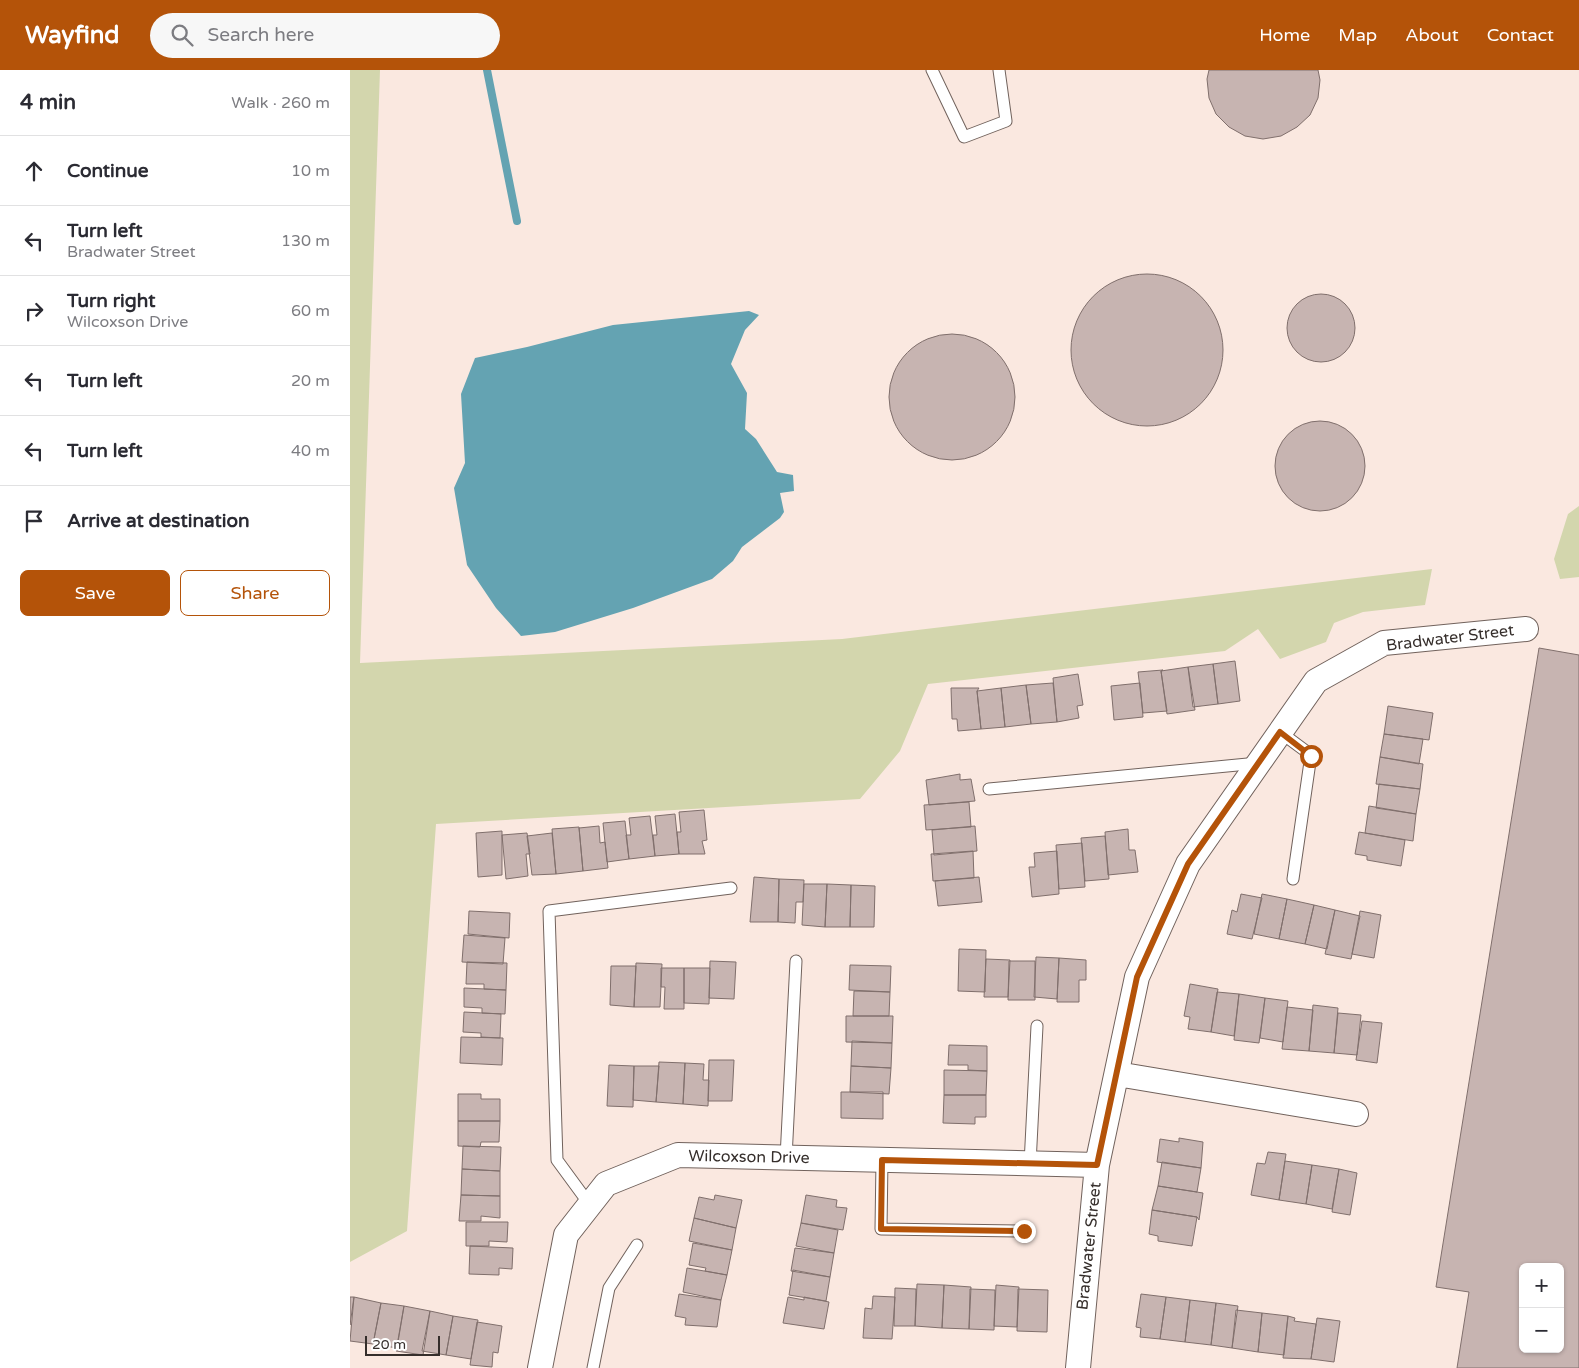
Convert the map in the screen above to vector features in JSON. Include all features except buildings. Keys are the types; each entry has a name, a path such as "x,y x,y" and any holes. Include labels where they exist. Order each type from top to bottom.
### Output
{"street":[{"name":"Bradwater Street","path":"1078,1368 1097,1165 1137,977 1188,864 1316,681 1384,643 1526,629"},
{"path":"1117,1074 1356,1114"},
{"name":"Wilcoxson Drive","path":"540,1368 566,1235 606,1184 678,1155 1097,1165"}],"lane":[{"path":"932,70 964,136 1006,121 999,70"},
{"path":"1280,732 1311,756 1293,878"},
{"path":"989,789 1259,762"},
{"path":"590,1205 557,1160 549,911 731,888"},
{"path":"786,1158 796,961"},
{"path":"1030,1164 1037,1026"},
{"path":"882,1160 881,1229 1024,1231"},
{"path":"593,1368 609,1288 637,1245"}],"green space":[{"path":"350,70 380,70 360,663 842,639 1432,569 1425,605 1363,612 1334,623 1326,642 1280,659 1258,629 1225,651 928,684 900,751 860,799 436,824 407,1231 350,1262"},
{"path":"1579,506 1579,577 1560,579 1554,559 1568,514"}],"water":[{"path":"749,311 759,315 745,330 731,364 747,393 745,429 756,439 777,472 793,475 794,491 780,493 784,512 780,518 742,547 733,561 712,579 633,608 555,632 521,636 496,608 467,565 454,488 465,463 461,394 475,358 613,325"}],"waterway":[{"path":"487,70 517,221"}],"route":[{"path":"1024,1231 881,1229 882,1160 1097,1165 1137,977 1188,864 1280,732 1311,756"}]}
